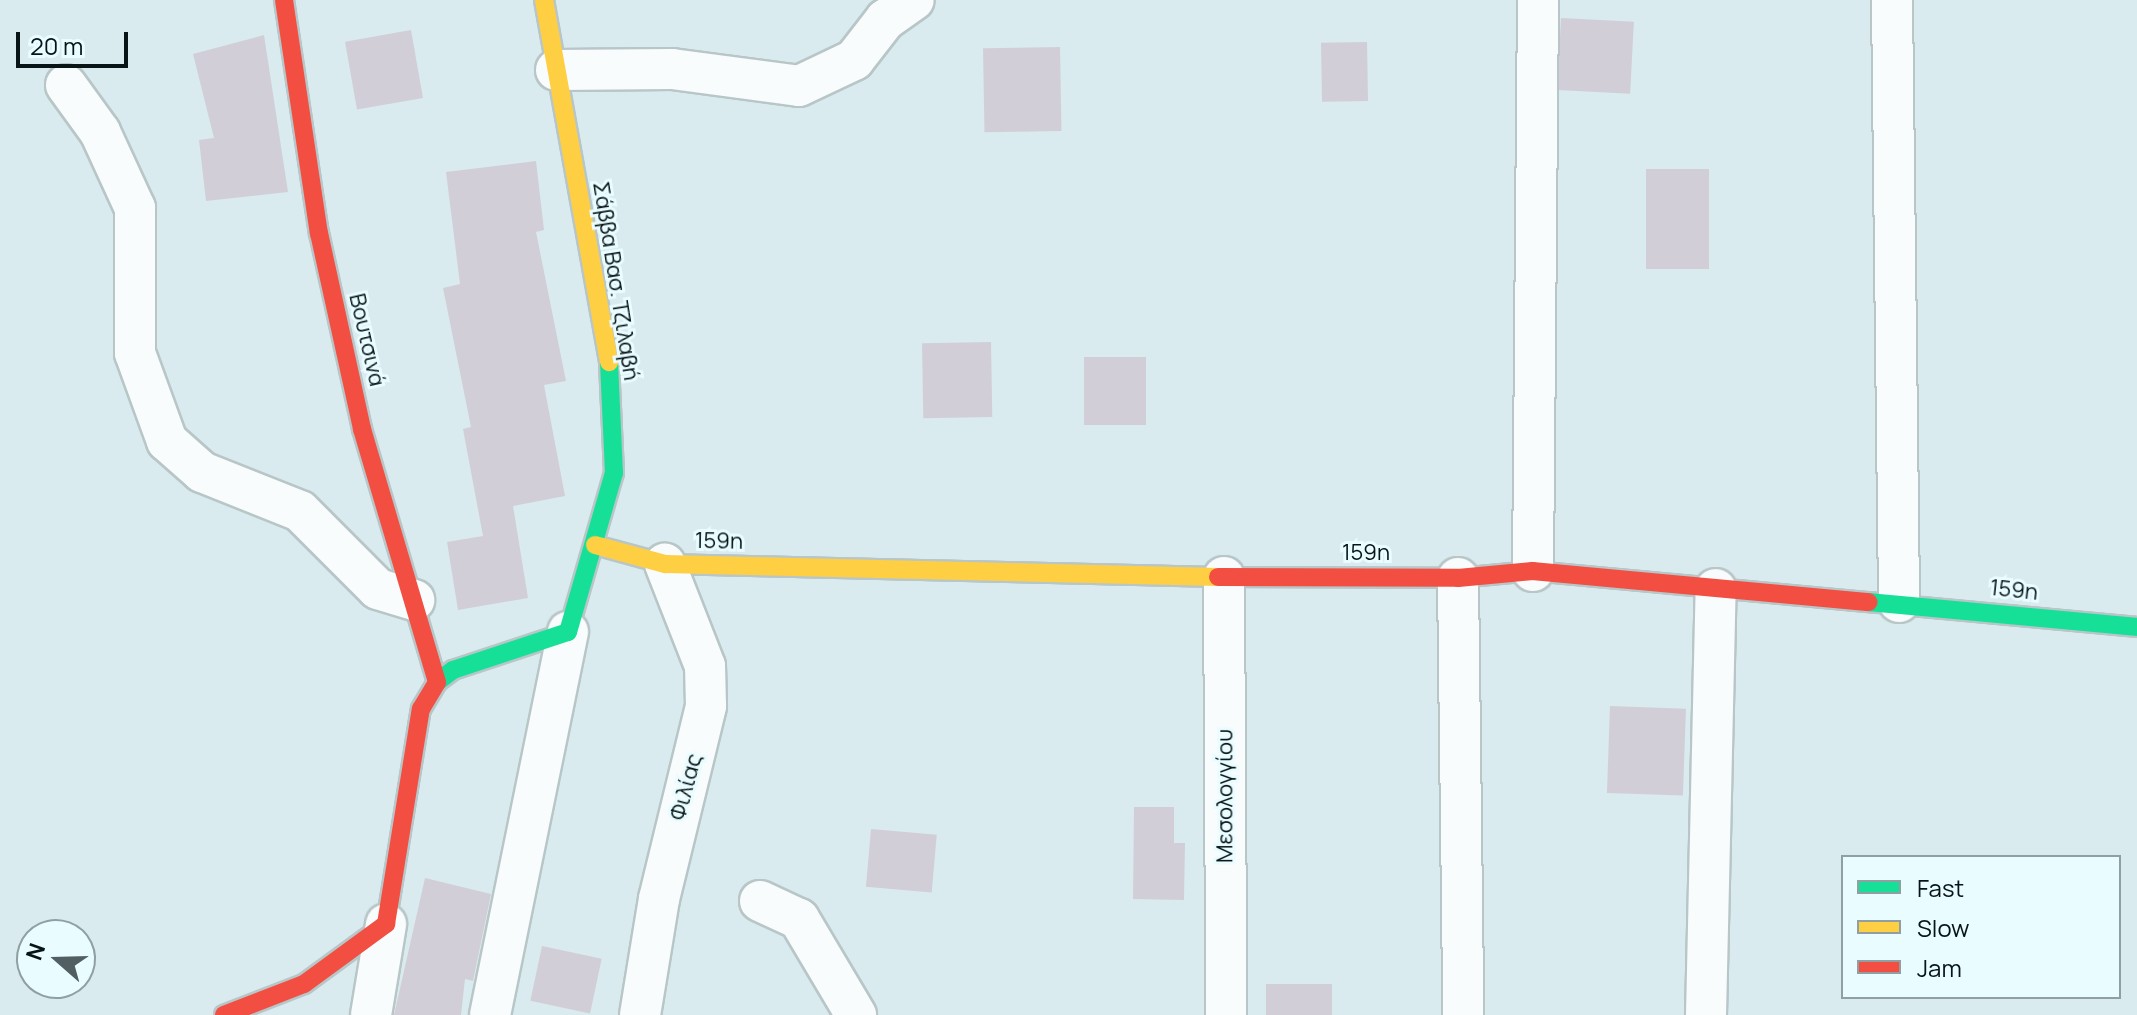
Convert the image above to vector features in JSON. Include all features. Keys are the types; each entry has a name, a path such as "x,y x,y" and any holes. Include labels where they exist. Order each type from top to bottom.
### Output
{"street":[{"name":"Βουτσινά","path":"284,0 322,248 362,429 437,682"},
{"name":"Σάββα Βασ. Τζιλαβή","path":"544,0 609,360 614,473 568,632"},
{"path":"556,70 672,69 799,86 854,60 885,20 914,0"},
{"path":"1533,571 1538,0"},
{"path":"1892,0 1899,602"},
{"path":"66,85 100,132 135,208 135,353 167,441 202,472 300,511 378,589 414,600"},
{"name":"159η","path":"595,545 665,564 1224,577 1458,578 1533,571 1716,589 1899,602 2137,627"},
{"name":"Φιλίας","path":"640,1015 659,899 706,706 705,666 665,564"},
{"name":"Μεσολογγίου","path":"1224,577 1226,1015"},
{"path":"1458,578 1463,1015"},
{"path":"1706,1015 1716,589"},
{"path":"371,1015 421,709 437,682 453,670 568,632 490,1015"},
{"path":"760,901 799,919 856,1015"},
{"path":"224,1015 304,984 386,924"}],"building":[{"path":"1561,18 1634,22 1630,94 1557,90"},
{"path":"411,30 423,98 357,110 345,42"},
{"path":"264,35 288,192 206,201 199,140 214,138 193,54"},
{"path":"1367,42 1368,101 1322,102 1321,43"},
{"path":"1060,47 1061,131 984,132 983,48"},
{"path":"536,161 544,230 536,232 566,381 544,385 565,496 513,506 528,598 458,610 447,542 483,536 463,429 471,427 443,288 460,284 446,172"},
{"path":"1646,169 1709,169 1709,269 1646,269"},
{"path":"991,342 992,417 923,418 922,343"},
{"path":"1084,357 1146,357 1146,425 1084,425"},
{"path":"1610,706 1686,709 1683,796 1607,793"},
{"path":"1134,807 1174,807 1174,843 1185,843 1184,900 1133,899"},
{"path":"871,829 937,835 932,893 866,887"},
{"path":"425,878 491,894 473,981 465,979 461,1015 394,1015"},
{"path":"542,946 602,959 590,1013 530,1001"},
{"path":"1266,984 1332,984 1332,1015 1266,1015"}],"traffic: fast":[{"path":"437,682 453,670 568,632 614,473 609,362"},
{"path":"1869,602 2137,627"}],"traffic: slow":[{"path":"544,0 609,362"},
{"path":"595,545 665,564 1218,577"}],"traffic: jam":[{"path":"284,0 319,233 362,429 437,682"},
{"path":"1218,577 1458,578 1533,571 1869,602"},
{"path":"224,1015 304,984 386,924 421,709 437,682"}]}
